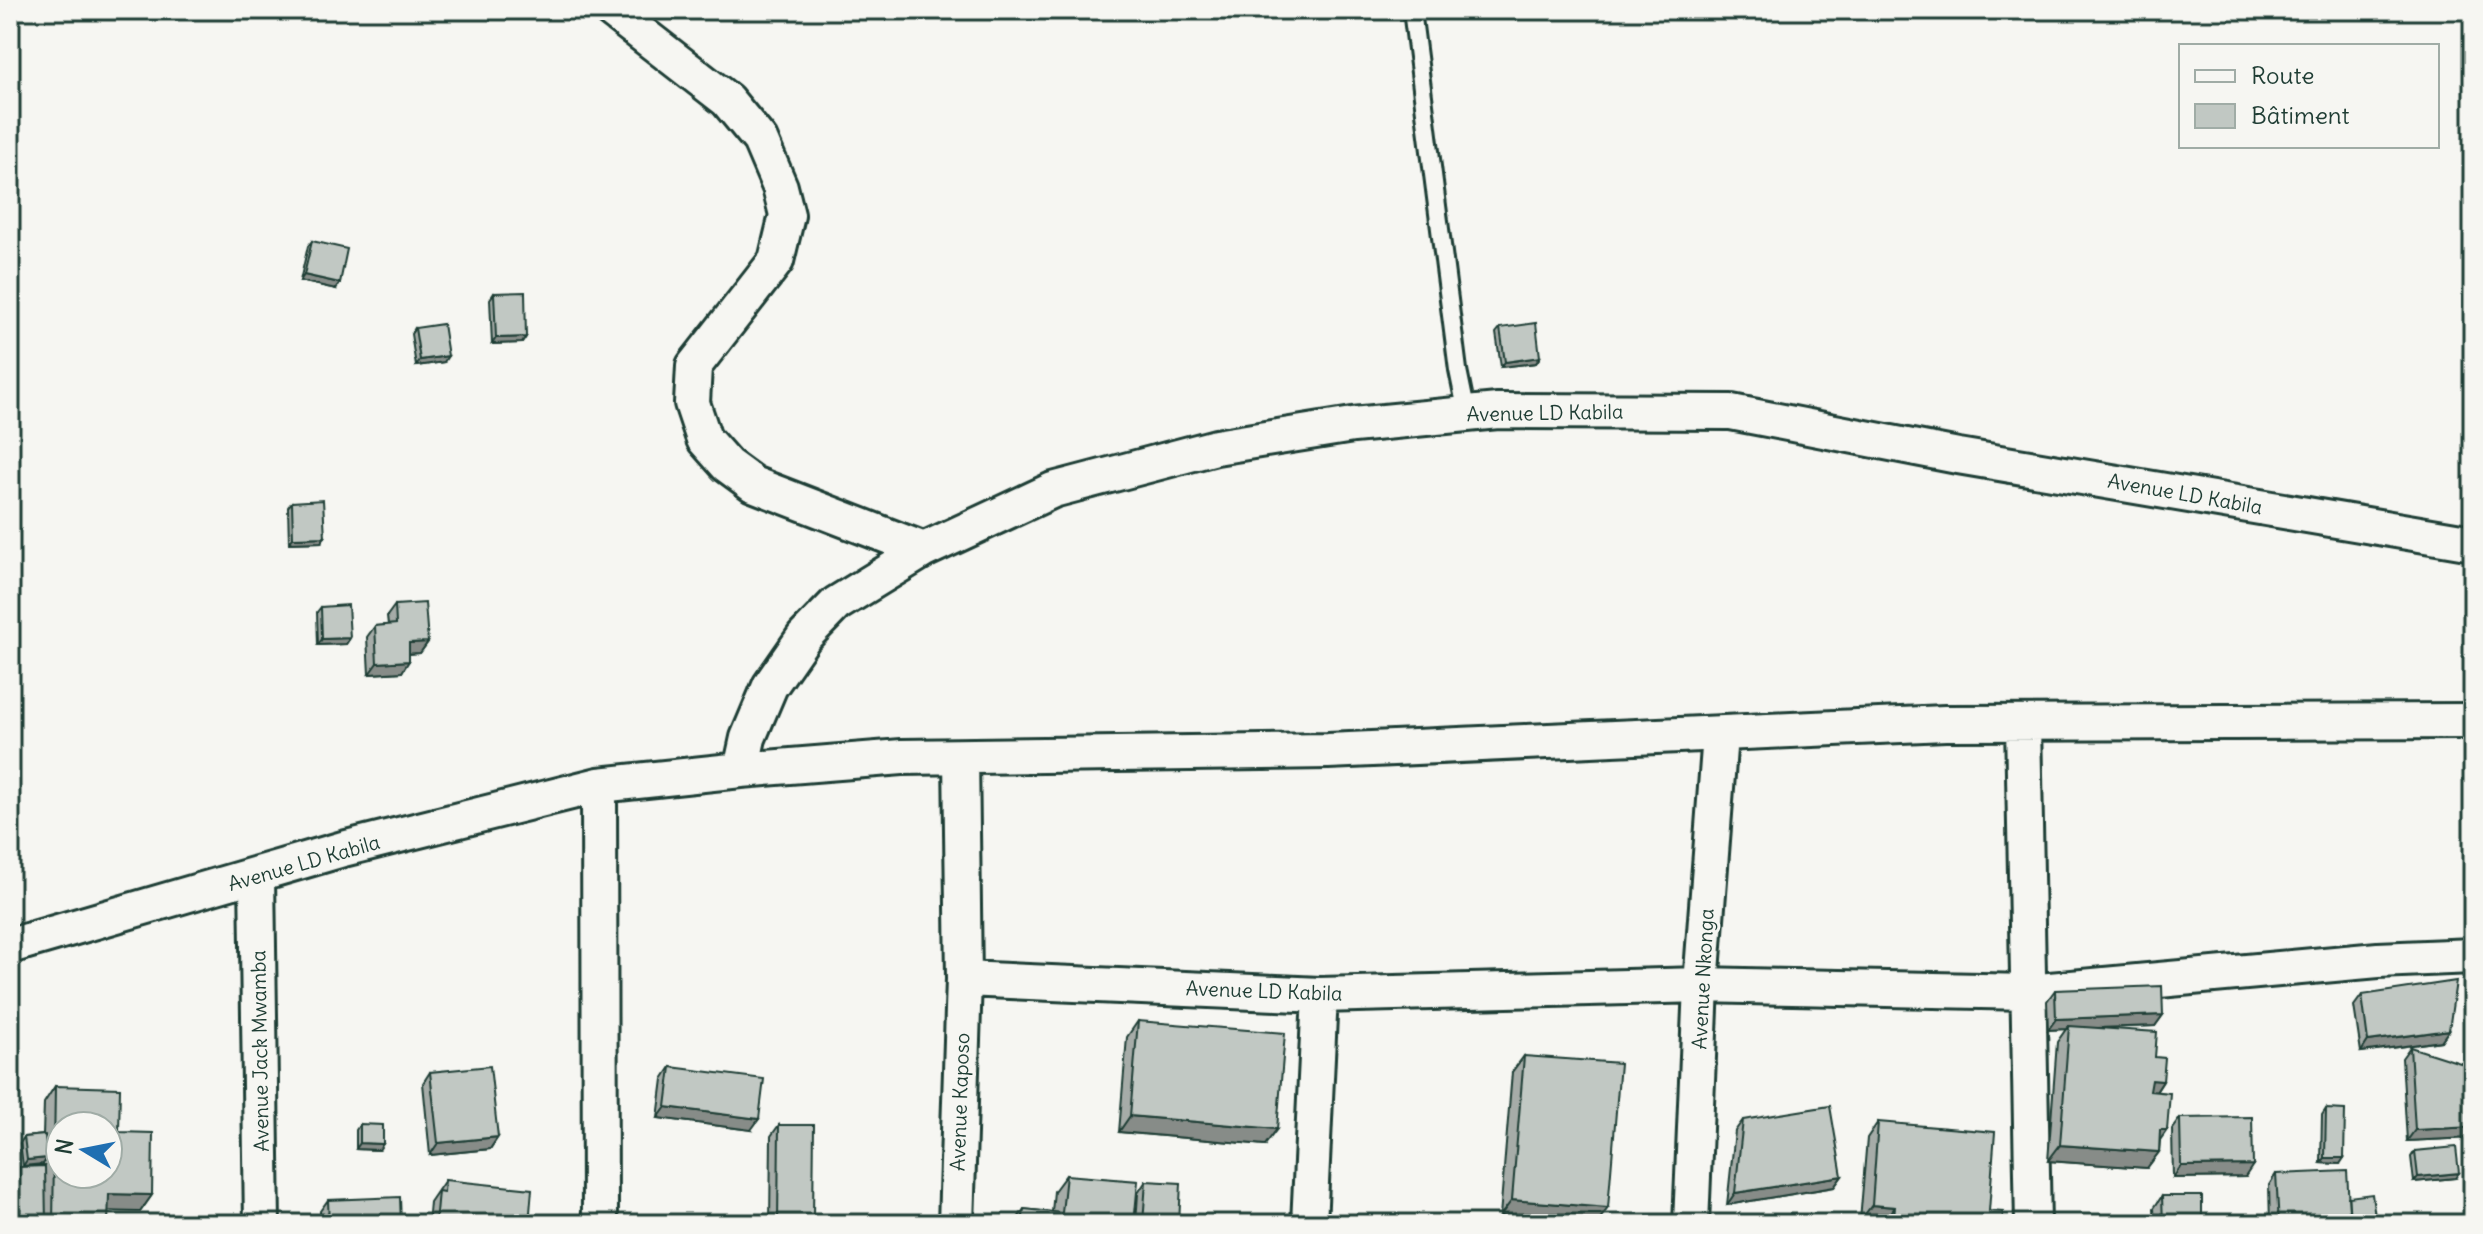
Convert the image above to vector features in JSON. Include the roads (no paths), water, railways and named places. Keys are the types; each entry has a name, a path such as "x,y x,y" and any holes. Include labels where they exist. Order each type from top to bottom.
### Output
{"street":[{"path":"611,10 727,100 760,140 780,187 787,215 776,261 694,366 692,403 704,439 727,465 753,484 924,550"},
{"name":"Avenue LD Kabila","path":"741,770 748,738 770,686 804,637 836,604 924,550 1053,490 1216,447 1353,425 1498,411 1731,412 1958,456 2473,543"},
{"name":"Avenue LD Kabila","path":"10,946 257,877 343,849 599,785 741,770 961,757 1328,751 1945,723 2473,721"},
{"path":"2023,724 2033,1224"},
{"name":"Avenue Nkonga","path":"1691,1224 1701,985 1720,735"},
{"name":"Avenue Kaposo","path":"956,1224 964,979 961,757"},
{"path":"599,785 600,1224"},
{"name":"Avenue Jack Mwamba","path":"257,877 262,1224"},
{"name":"Avenue LD Kabila","path":"964,979 1320,995 1701,985 2028,992 2378,960 2473,956"},
{"path":"1309,1224 1320,995"}],"lane":[{"path":"1412,10 1458,370 1467,414"}]}
